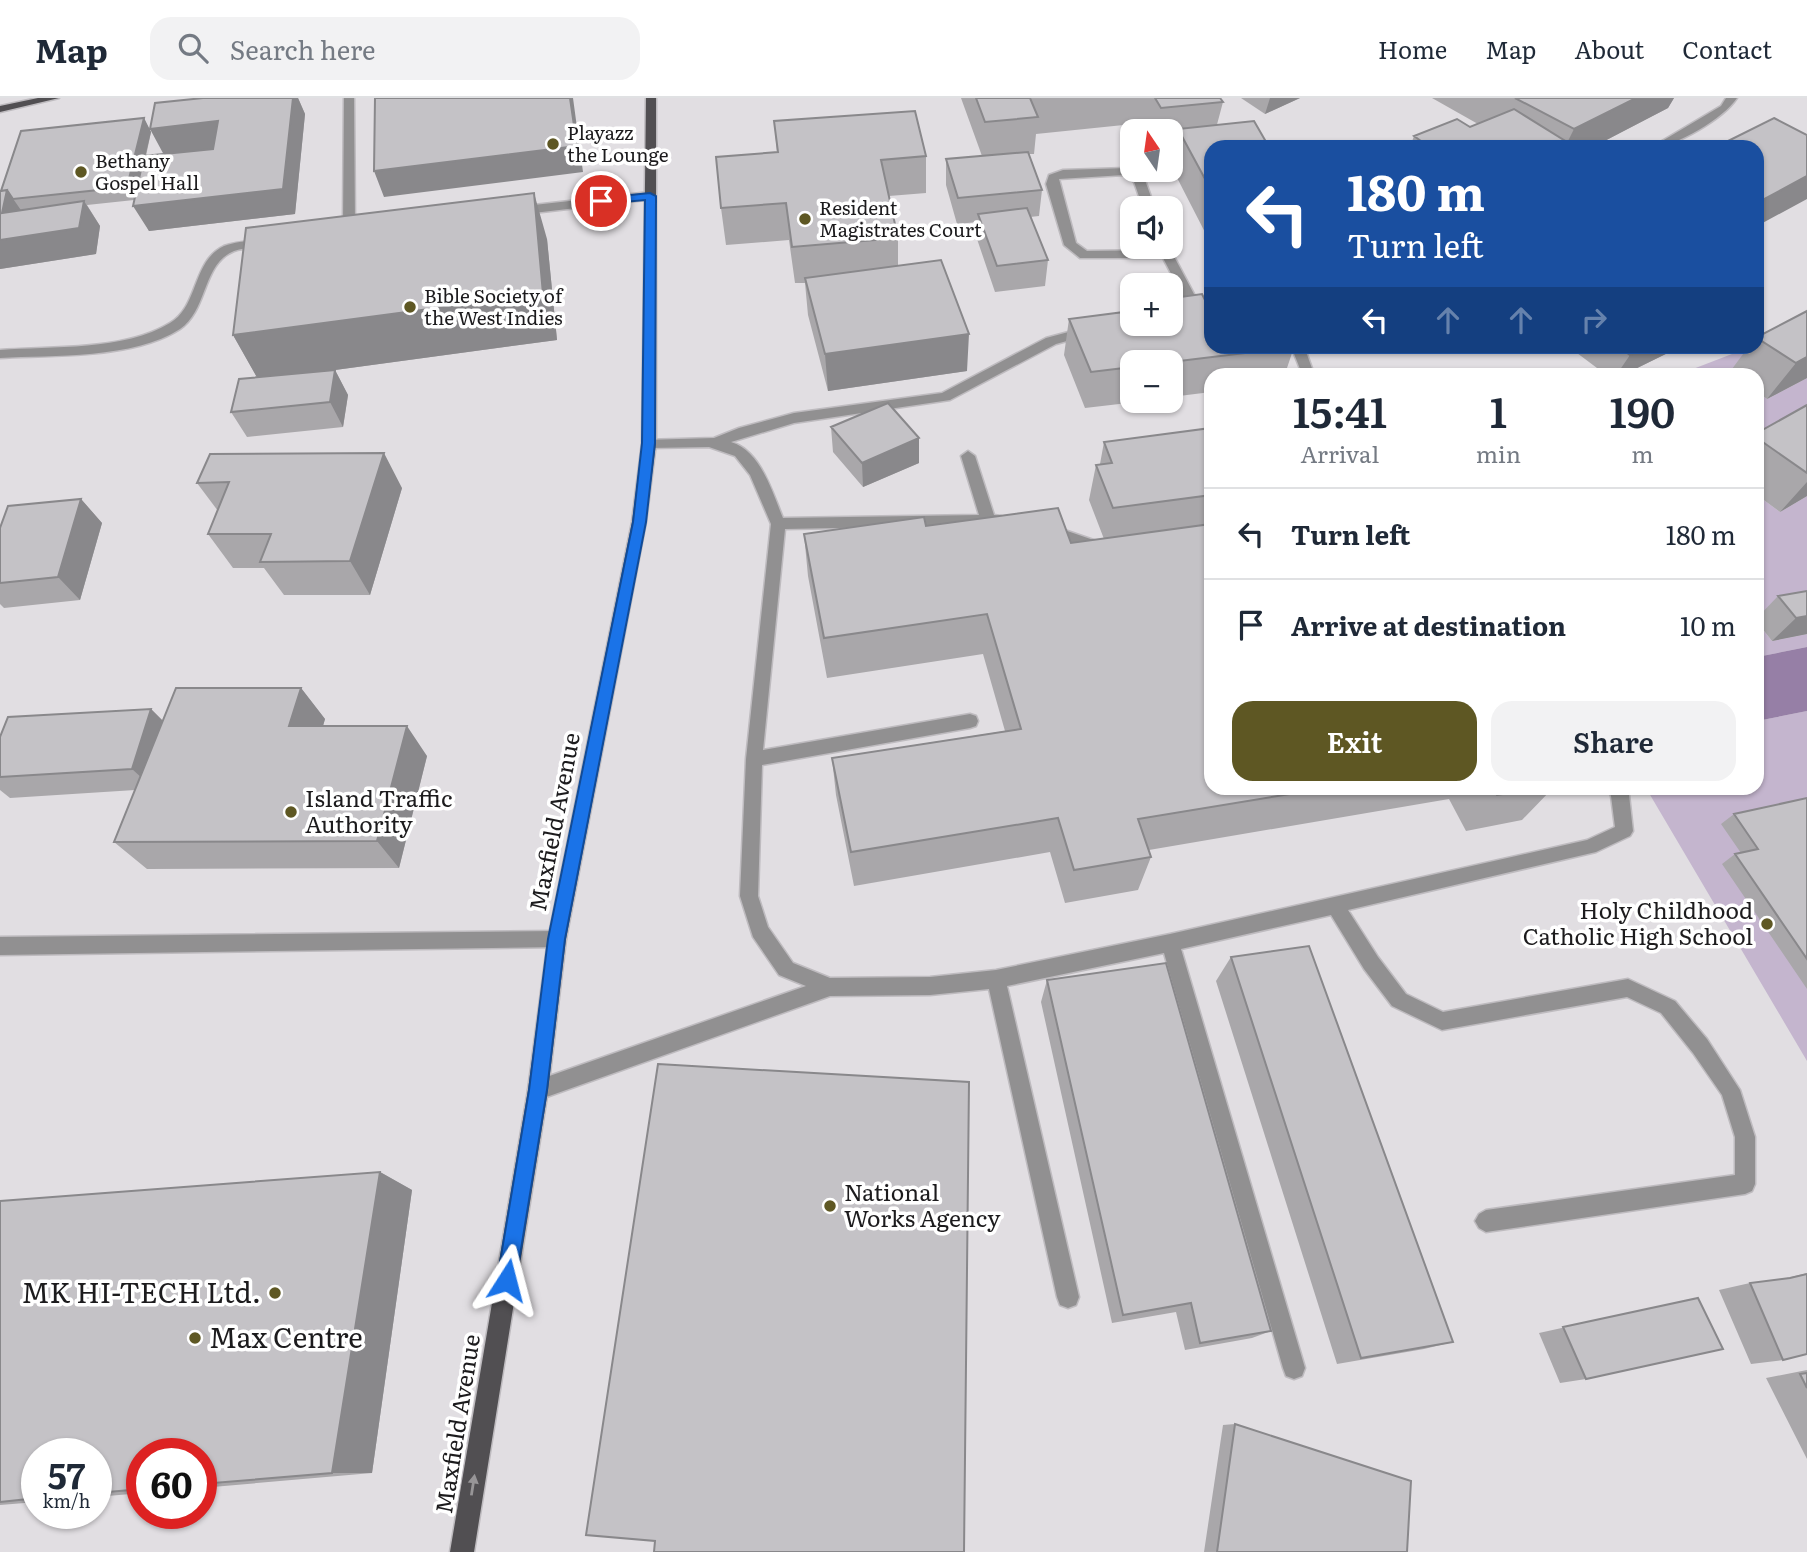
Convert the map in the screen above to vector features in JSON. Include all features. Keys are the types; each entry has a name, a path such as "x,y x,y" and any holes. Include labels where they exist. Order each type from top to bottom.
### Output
{"main road":[{"path":"0,109 54,98"},
{"name":"Maxfield Avenue","path":"462,1552 538,1090 557,939 639,522 649,443 651,98"}],"street":[{"path":"349,98 349,228"},
{"path":"1670,140 1725,108 1732,98"},
{"path":"1120,253 1084,255 1070,245 1052,184 1053,177 1063,173 1127,171 1139,180 1145,196"},
{"path":"500,212 650,196"},
{"path":"322,232 363,226"},
{"path":"0,354 139,342 177,326 193,308 207,266 228,250 282,240"},
{"path":"1168,259 1190,312 1204,312"},
{"path":"716,443 744,431 794,418 945,397 1051,341 1120,322"},
{"path":"649,443 716,443 740,452 755,475 778,524 754,759 749,896 760,931 786,969 830,987"},
{"path":"968,456 988,519"},
{"path":"778,524 988,519 1013,522"},
{"path":"1037,525 1098,549 1120,550"},
{"path":"754,759 970,721"},
{"path":"538,1090 830,987 930,986 996,979 1170,943 1590,847 1624,831 1620,795"},
{"path":"1334,904 1371,963 1399,1000 1442,1021 1478,1012 1628,988 1668,1007 1700,1046 1730,1090 1745,1137 1745,1184 1486,1221"},
{"path":"0,946 557,939"},
{"path":"1170,943 1294,1368"},
{"path":"996,979 1068,1297"}],"shaded area":[{"path":"1807,325 1764,352 1764,342"},
{"path":"1732,354 1761,354 1739,368 1696,368"},
{"path":"1807,378 1807,424 1764,448 1764,397 1767,399"},
{"path":"1807,496 1807,610 1764,618 1764,500 1780,512"},
{"path":"1764,631 1772,641 1807,634 1807,647 1764,656"},
{"path":"1807,647 1807,711 1764,720 1764,656"},
{"name":"Holy Childhood Catholic High School","path":"1807,711 1807,1061 1650,795 1764,795 1764,720"}],"building":[{"path":"203,98 293,98 283,189 133,206 144,156 213,149 218,121 150,129 155,103"},
{"path":"375,98 570,98 577,146 374,171"},
{"path":"976,98 1030,98 1038,117 985,122"},
{"path":"1155,98 1220,98 1223,102 1161,108"},
{"path":"1515,98 1636,98 1574,129"},
{"path":"1514,109 1564,140 1420,140 1414,136 1457,119 1470,127"},
{"path":"915,111 926,156 881,160 898,238 792,247 786,203 721,208 716,157 778,152 774,121"},
{"name":"Bethany Gospel Hall","path":"144,118 127,187 13,199 7,190 1,191 21,131"},
{"path":"1774,118 1807,135 1807,176 1764,199 1764,140 1730,140"},
{"path":"1254,121 1265,140 1204,140 1204,177 1183,138 1183,128"},
{"path":"1028,152 1042,190 958,198 946,159"},
{"path":"7,190 2,213 84,201 79,228 0,240 0,191"},
{"path":"534,193 543,294 233,335 246,228"},
{"path":"1027,208 1048,260 997,266 978,214"},
{"path":"941,260 969,334 825,354 805,278"},
{"path":"1202,294 1204,354 1237,354 1183,361 1183,350 1120,350 1120,368 1091,372 1069,319 1120,313 1120,336 1183,336 1183,297"},
{"path":"1807,311 1807,357 1796,363 1764,342 1764,333"},
{"path":"335,370 330,402 231,412 239,379"},
{"path":"888,403 919,438 862,463 831,427"},
{"path":"1807,405 1807,473 1764,443 1764,429"},
{"path":"1204,429 1204,496 1113,508 1096,465 1112,463 1104,442"},
{"path":"384,453 350,561 260,562 271,534 208,534 229,482 197,483 210,454"},
{"path":"81,499 58,577 0,583 0,528 8,506"},
{"path":"1058,508 1071,543 1204,525 1204,795 1284,795 1138,819 1151,857 1074,870 1058,818 851,852 832,758 1021,729 987,614 824,638 804,534 924,517 926,526"},
{"path":"1807,591 1807,616 1796,618 1778,596"},
{"name":"Island Traffic Authority","path":"176,688 301,688 289,726 407,726 377,841 114,842"},
{"path":"151,709 132,769 0,777 0,737 8,717"},
{"path":"1807,798 1807,959 1735,854 1758,849 1734,814"},
{"path":"1309,946 1453,1342 1361,1358 1231,957"},
{"path":"1166,963 1271,1331 1200,1343 1191,1303 1123,1315 1047,980"},
{"path":"658,1064 969,1082 964,1552 654,1552 655,1541 586,1535"},
{"name":"Max Centre","path":"380,1172 332,1473 217,1483 217,1438 126,1438 126,1490 112,1492 112,1438 21,1438 21,1500 0,1502 0,1201"},
{"path":"1807,1274 1807,1354 1783,1360 1750,1283"},
{"path":"1698,1298 1723,1349 1586,1379 1563,1327"},
{"path":"1807,1373 1807,1388 1800,1374"},
{"path":"1235,1424 1411,1481 1407,1552 1217,1552"}],"place":[{"name":"Playazz the Lounge","path":"553,144"},
{"name":"Bethany Gospel Hall","path":"81,172"},
{"name":"Resident Magistrates Court","path":"805,219"},
{"name":"Bible Society of the West Indies","path":"410,307"},
{"name":"Island Traffic Authority","path":"291,812"},
{"name":"Holy Childhood Catholic High School","path":"1767,924"},
{"name":"National Works Agency","path":"830,1206"},
{"name":"MK HI-TECH Ltd.","path":"275,1293"},
{"name":"Max Centre","path":"195,1338"}],"route":[{"path":"507,1280 538,1090 557,939 639,522 649,443 650,196 601,201"}]}
